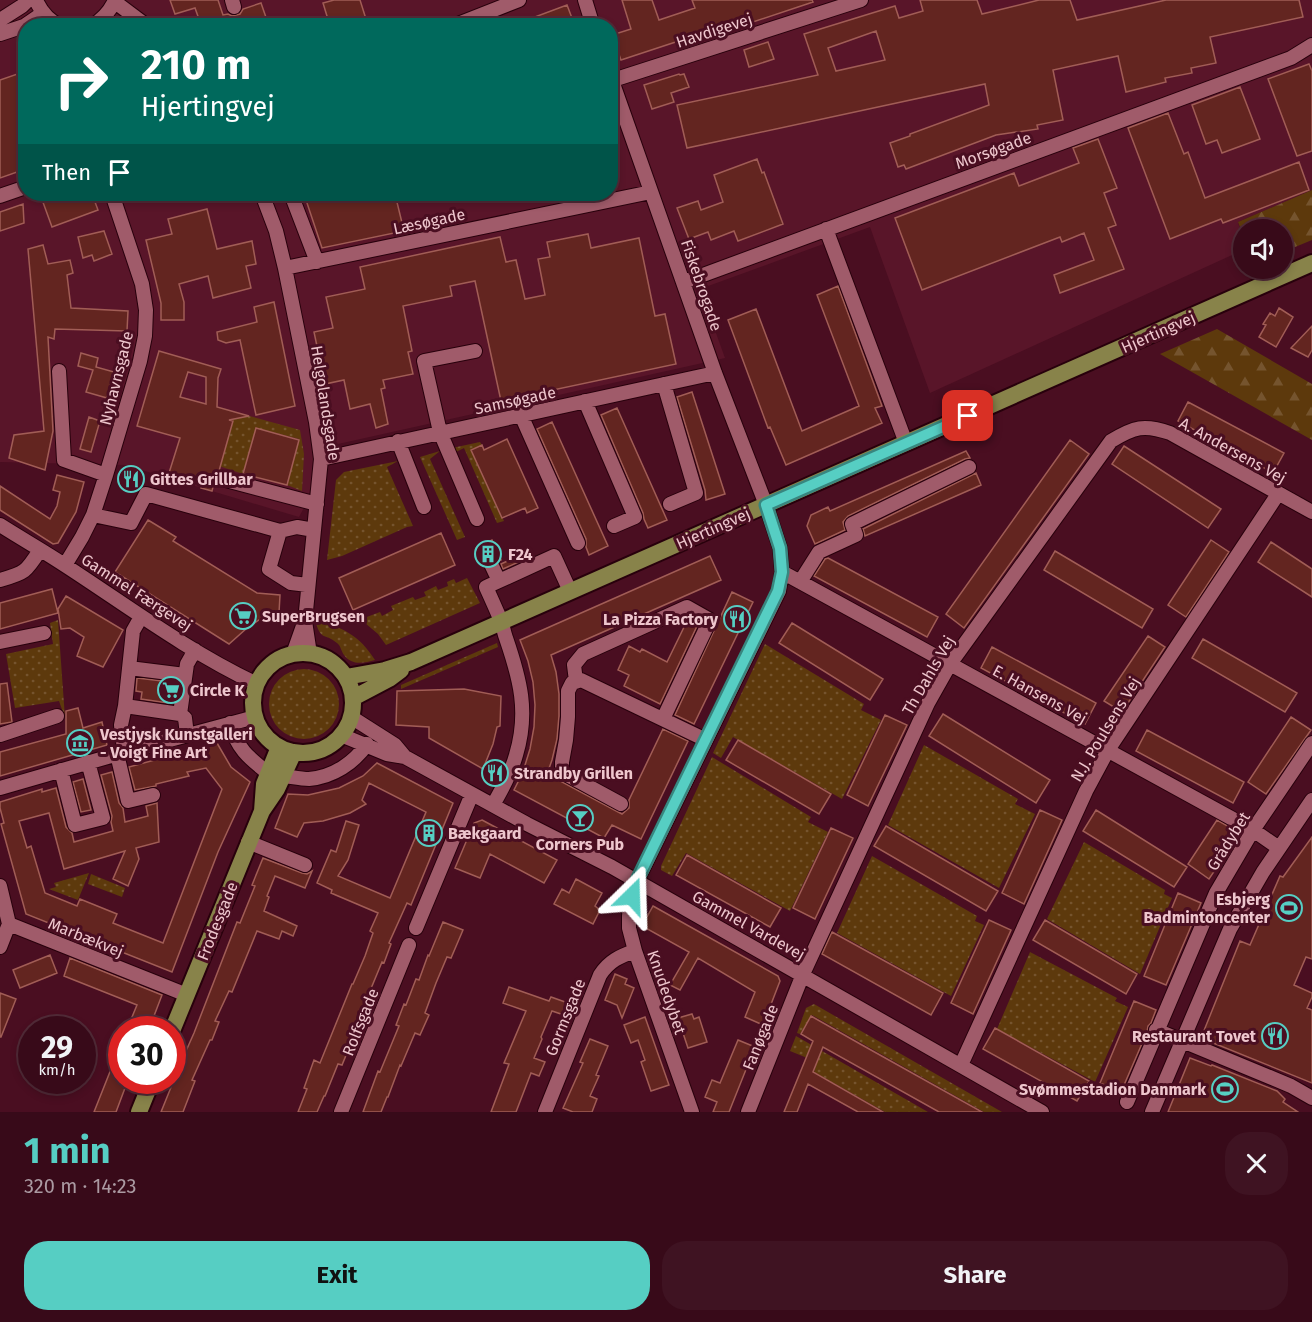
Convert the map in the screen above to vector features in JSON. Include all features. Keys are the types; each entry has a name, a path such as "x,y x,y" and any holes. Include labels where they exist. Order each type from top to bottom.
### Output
{"main road":[{"name":"Hjertingvej","path":"346,677 385,670 411,662 1312,263"},
{"path":"293,654 310,654 335,665 346,677 353,698 351,717 342,735 332,744 311,752 287,749 264,734 255,717 253,706 257,684 272,664 293,654"},
{"name":"Hjertingvej","path":"353,698 388,679 411,662"},
{"name":"Frodesgade","path":"178,1016 262,811 264,784 276,775 287,749"},
{"path":"139,1112 146,1094"}],"street":[{"path":"0,20 28,0"},
{"path":"36,0 48,18"},
{"path":"473,18 519,0"},
{"path":"585,0 591,18"},
{"name":"Havdigevej","path":"618,77 861,0"},
{"path":"104,18 115,1 137,18"},
{"path":"36,18 43,13"},
{"path":"0,34 18,28"},
{"name":"Morsøgade","path":"684,282 1291,58 1312,45"},
{"name":"Fiskebrogade","path":"618,99 715,373 766,505 780,548 782,572"},
{"path":"0,196 18,190"},
{"name":"Læsøgade","path":"618,199 651,192"},
{"name":"Nyhavnsgade","path":"65,565 93,515 140,361 146,329 142,284 114,201"},
{"name":"Helgolandsgade","path":"265,201 276,231 285,268 316,422 321,459 305,621 310,654"},
{"path":"294,201 317,262"},
{"name":"Læsøgade","path":"285,268 608,201"},
{"path":"826,229 906,443"},
{"path":"475,351 424,361 440,432 477,519"},
{"path":"59,371 64,460 106,475"},
{"name":"Samsøgade","path":"321,459 715,373"},
{"path":"664,384 696,493 670,504"},
{"path":"585,401 635,517 614,526"},
{"path":"521,415 578,543"},
{"name":"A. Andersens Vej","path":"1135,429 1154,428 1170,434 1312,512"},
{"name":"Th Dahls Vej","path":"802,974 928,703 951,664 1111,441 1135,429"},
{"path":"398,441 424,507"},
{"path":"800,582 819,552 856,535 852,525 969,467"},
{"path":"222,479 317,504"},
{"path":"93,515 130,523 146,494 280,531 297,527 314,530"},
{"name":"N.J. Poulsens Vej","path":"961,1065 1086,791 1108,750 1278,494"},
{"name":"Gammel Færgevej","path":"0,525 65,565 141,617 222,667 257,684"},
{"path":"280,531 269,569 291,583 308,585"},
{"path":"0,580 20,574 29,567 40,550"},
{"path":"493,805 516,756 523,718 521,687 515,664 486,587 554,556 570,591"},
{"path":"491,564 499,581"},
{"name":"E. Hansens Vej","path":"782,572 1253,830 1279,848"},
{"name":"Knudedybet","path":"692,1112 635,951 629,928 630,904 637,880 778,591 782,572"},
{"path":"576,681 574,665 583,654 687,607 710,620 663,719"},
{"path":"141,617 133,631 121,725 121,753 128,801 153,795"},
{"name":"Helgolandsgade","path":"293,654 305,621"},
{"path":"0,642 44,633"},
{"path":"180,714 187,664 195,650"},
{"path":"129,668 185,675"},
{"path":"621,804 562,772 568,717 568,691 572,683 581,680 706,740"},
{"path":"125,706 180,714 185,718 187,735"},
{"path":"0,735 57,716"},
{"path":"0,788 255,717"},
{"name":"Gammel Vardevej","path":"351,717 395,745 405,757"},
{"path":"230,723 238,744 253,762 276,775 308,779 321,777 338,770 355,758 367,744"},
{"name":"Gammel Vardevej","path":"342,735 387,754 405,757 637,880 1042,1112"},
{"name":"Grådybet","path":"1127,1102 1216,893 1253,830 1312,742"},
{"path":"61,770 75,825 103,818 88,762"},
{"path":"416,928 472,794"},
{"path":"1152,1112 1230,929 1263,872 1312,800"},
{"path":"248,842 304,865"},
{"path":"0,886 5,930 0,947"},
{"name":"Marbækvej","path":"5,930 187,995"},
{"name":"Rolfsgade","path":"341,1112 409,945"},
{"name":"Gormsgade","path":"545,1112 600,975 612,961 635,951"},
{"name":"Fanøgade","path":"748,1112 802,974"},
{"path":"1156,1030 1291,1086 1312,1098"}],"shaded area":[{"path":"0,0 1312,0 1312,190 1245,219 1233,219 1233,255 930,393 870,227 700,289 725,358 338,444 299,517 125,465 0,462"}],"green space":[{"path":"1312,190 1312,240 1293,248 1293,219 1245,219"},
{"path":"1217,329 1312,384 1312,440 1160,354"},
{"path":"235,412 300,430 304,454 302,491 287,485 299,439 256,428 243,474 219,466"},
{"path":"480,442 482,445 471,450 504,521 497,523 464,448 454,453 452,448"},
{"path":"440,451 430,459 465,537 457,540 420,457"},
{"path":"398,461 387,467 413,526 327,560 336,480 344,472"},
{"path":"467,578 480,603 386,645 378,634 365,623 364,618 380,612 382,616 393,610 391,606 413,597 415,600 426,596 424,592 436,586 438,590 448,586 447,582 454,579 456,583"},
{"path":"58,620 65,718 59,701 15,708 6,654 53,644 50,623"},
{"path":"315,620 334,626 357,638 375,660 362,663 351,661 344,655 337,643 321,634"},
{"path":"497,643 498,647 401,689 401,685"},
{"path":"765,644 864,704 861,710 881,720 842,799 733,737 721,758 713,753"},
{"path":"311,669 324,675 333,684 337,690 339,704 337,718 329,729 318,737 297,739 279,729 271,718 269,697 279,679 290,671"},
{"path":"924,745 1018,799 1015,804 1035,814 999,888 888,825"},
{"path":"712,757 811,817 808,822 828,832 790,911 686,853 672,876 661,870"},
{"path":"1084,842 1165,890 1164,894 1172,898 1140,974 1047,919"},
{"path":"872,856 977,916 975,921 984,925 951,996 837,933"},
{"path":"89,873 78,900 49,889 56,887 54,883"},
{"path":"91,874 125,888 122,897 88,884"},
{"path":"1030,952 1117,998 1115,1001 1128,1007 1095,1082 997,1029"},
{"path":"814,1004 1002,1112 984,1112 812,1015 800,1034 797,1033 806,1008"},
{"path":"796,1036 928,1112 885,1112 814,1072 817,1062 790,1051"}],"building":[{"path":"170,0 218,0 223,15 240,14 243,9 261,3 266,18 199,18 195,8 175,14"},
{"path":"334,0 360,0 366,18 328,18 323,3"},
{"path":"622,0 652,0 659,20 695,8 692,0 812,0 813,2 705,38 703,33 621,60 618,52 618,33 631,29"},
{"path":"920,0 977,0 982,14 1039,0 1070,0 1077,20 1166,0 1299,0 1303,17 1210,37 1216,63 1191,68 1192,73 1165,78 1166,82 1126,92 1118,56 1053,70 1063,120 1037,125 1038,129 996,135 906,169 904,165 898,167 890,143 989,105 985,84 687,148 677,105 818,75 804,34 895,6 899,18 923,11","holes":["876,31 885,60 836,71 828,48"]},
{"path":"567,5 572,18 532,18"},
{"path":"768,42 774,59 749,67 744,50"},
{"path":"1309,64 1312,71 1312,151 1297,156 1268,79"},
{"path":"18,74 18,172 0,178 0,80"},
{"path":"684,74 689,87 671,93 674,102 652,109 644,85"},
{"path":"1240,87 1260,139 1222,153 1217,140 1206,144 1192,105"},
{"path":"1168,113 1184,154 1188,152 1205,198 1299,162 1309,190 1223,223 1221,219 1170,239 1128,128"},
{"path":"1098,139 1117,188 1104,193 1116,225 1108,228 1124,269 1060,293 1054,275 1094,260 1084,233 1062,242 1060,237 922,290 895,218 1014,173 1019,186 1079,163 1073,148"},
{"path":"757,159 783,224 738,241 734,231 711,240 708,232 689,239 677,208 698,201 701,210 723,202 714,175"},
{"path":"43,201 95,201 98,210 52,227"},
{"path":"306,201 397,201 404,231 322,248"},
{"path":"23,204 24,223 0,231 0,212"},
{"path":"207,209 217,249 252,241 256,264 246,266 251,288 213,298 208,276 179,284 184,302 184,320 161,320 161,303 146,240 172,234 168,219"},
{"path":"104,231 112,254 94,261 92,255 83,258 78,237"},
{"path":"588,234 591,248 639,238 655,316 665,314 676,364 501,401 475,281 450,286 452,296 403,306 412,351 408,352 413,374 383,380 385,388 381,389 388,424 376,428 370,404 350,409 344,380 325,384 314,332 333,328 326,297 365,289 360,267 500,237 506,262 516,260 525,299 545,295 538,259 550,257 547,242"},
{"path":"43,245 48,264 70,260 73,273 67,275 71,308 128,311 127,331 55,329 54,339 48,337 53,431 45,470 9,458 14,435 44,431 28,249"},
{"path":"838,286 882,406 875,408 882,423 786,465 770,427 768,428 728,320 756,309 802,431 859,406 817,295"},
{"path":"274,302 295,406 256,415 240,340 226,343 218,340 217,332 257,322 254,307"},
{"path":"1279,308 1293,317 1276,347 1259,337 1270,313 1275,316"},
{"path":"1312,326 1312,350 1308,357 1291,348"},
{"path":"159,351 221,369 218,378 217,407 249,416 229,420 233,421 219,471 214,476 212,491 201,488 203,481 169,473 180,438 137,426","holes":["188,372 206,377 206,404 180,397"]},
{"path":"81,353 98,358 96,367 114,372 107,398 86,392 93,370 78,366"},
{"path":"692,392 725,494 706,500 677,397"},
{"path":"1188,402 1284,453 1273,473 1178,421"},
{"path":"617,408 667,520 648,528 601,415"},
{"path":"89,417 100,421 91,452 80,449"},
{"path":"552,422 608,546 589,555 586,539 537,429"},
{"path":"256,428 299,440 287,485 243,474"},
{"path":"507,439 538,508 527,513 525,508 502,518 471,450 482,445 484,450"},
{"path":"1070,440 1089,454 964,628 946,614"},
{"path":"1124,446 1221,509 1208,528 1112,464"},
{"path":"966,451 970,458 848,516 843,522 845,530 815,544 807,526 811,515 828,507 830,511"},
{"name":"Gittes Grillbar","path":"126,470 140,475 136,488 122,483"},
{"path":"976,473 981,485 865,536 863,529"},
{"path":"57,475 84,482 76,512 58,543 53,544 0,510 0,486 50,519 57,506 60,492 53,490"},
{"path":"148,520 176,537 173,541 257,593 280,595 279,613 259,620 229,644 115,572"},
{"path":"441,533 455,565 353,610 339,578"},
{"name":"F24","path":"492,540 501,560 491,555 484,558 482,563 476,548"},
{"path":"1211,540 1229,552 1186,617 1168,605"},
{"path":"1271,542 1312,569 1312,597 1258,562"},
{"path":"1055,551 1153,609 1142,628 1044,570"},
{"path":"527,552 530,557 503,569 501,564"},
{"path":"710,556 721,580 551,655 559,694 559,716 557,739 547,774 622,814 629,808 629,800 663,729 688,741 641,839 612,825 604,838 514,790 521,778 530,749 535,705 533,682 520,640"},
{"path":"828,558 938,617 927,637 814,576"},
{"path":"52,589 58,613 0,629 0,603"},
{"path":"732,592 753,602 694,724 675,715"},
{"path":"66,596 123,630 103,667 77,656 84,637 70,628 61,629 58,609"},
{"path":"688,619 698,624 660,704 624,686 629,675 618,670 629,646 640,652 642,649 667,662"},
{"path":"792,623 883,679 870,700 779,643"},
{"path":"1148,636 1165,647 1122,712 1104,701"},
{"path":"1203,639 1297,693 1285,712 1192,658"},
{"path":"992,647 1096,703 1085,724 981,668"},
{"path":"137,678 175,684 173,697 169,696 168,703 141,699 142,692 136,691"},
{"path":"7,683 12,722 0,724 0,684"},
{"path":"464,689 501,696 500,726 497,727 483,769 429,738 429,727 396,725 397,691"},
{"path":"78,708 83,728 102,722 107,745 0,776 0,752 66,734 66,711"},
{"path":"943,714 1050,780 1036,803 929,736"},
{"path":"885,715 907,725 868,806 847,795"},
{"path":"1291,717 1311,730 1266,794 1248,782"},
{"path":"1147,730 1244,782 1233,803 1136,751"},
{"path":"738,740 831,794 819,814 726,760"},
{"path":"217,743 231,767 250,782 218,852 172,972 26,914 1,824 4,823 0,802 42,789 42,792 56,788 66,827 72,833 74,842 113,831 112,816 101,775 112,772 125,822 148,816 146,806 157,803 159,842 136,848 139,859 128,886 113,879 125,851 64,869 49,813 19,821 27,848 31,846 45,893 77,906 80,899 117,914 113,923 163,943 222,789 206,768 187,772 189,776 135,790 129,767"},
{"path":"377,763 453,803 411,905 407,903 389,943 391,944 384,963 382,962 370,991 372,992 342,1065 338,1064 317,1112 298,1112 307,1089 304,1088 314,1060 320,1063 365,956 373,933 370,931 378,913 331,893 332,890 317,883 331,850 336,852 346,821 359,825 348,860 338,876 390,898 426,812 369,783 362,800 366,804 350,813 323,821 304,823 297,837 275,828 288,794 308,795 339,788 363,776"},
{"path":"83,779 91,810 81,812 73,782"},
{"path":"1040,810 1062,820 1024,904 1002,893"},
{"path":"1096,810 1187,867 1174,887 1083,831"},
{"path":"482,820 557,860 544,883 490,854 480,878 455,868 474,823"},
{"path":"1217,820 1240,833 1209,879 1188,864"},
{"path":"886,826 998,891 986,911 874,846"},
{"path":"831,828 853,838 815,919 793,908"},
{"path":"1312,837 1312,959 1306,957 1294,985 1312,993 1307,1008 1312,1010 1312,1083 1201,1038 1240,941 1250,945 1280,876 1283,877"},
{"path":"687,855 781,908 770,927 676,875"},
{"path":"263,858 302,873 307,874 312,871 305,888 275,876 264,911 297,926 293,936 282,931 279,939 257,931 232,992 229,991 215,1021 219,1022 192,1080 195,1081 183,1112 161,1112 168,1094 186,1094 186,1051 237,922 240,923 255,886 252,885"},
{"path":"576,879 602,893 595,906 600,910 593,924 554,904 562,889 569,893"},
{"path":"1178,893 1201,903 1166,985 1144,976"},
{"path":"653,906 778,976 780,981 763,1025 745,1017 755,992 698,958 680,990 670,985 689,952 642,926"},
{"path":"989,920 1011,930 973,1014 951,1003"},
{"path":"1045,920 1137,974 1126,994 1033,940"},
{"path":"443,922 463,930 451,958 447,957 436,983 425,1013 429,1015 420,1035 415,1033 381,1112 363,1112 378,1071 380,1072 399,1026 396,1025 404,1004 406,1005 416,979 419,980"},
{"path":"832,932 943,993 931,1015 822,954"},
{"path":"50,955 57,973 20,988 13,970"},
{"path":"70,958 162,995 154,1016 132,1016 137,1005 64,976"},
{"path":"615,974 627,979 625,984 634,988 622,1018 617,1005 605,1000"},
{"path":"509,987 549,1001 551,997 568,1003 564,1015 552,1011 534,1058 545,1062 539,1076 531,1073 516,1112 491,1112 509,1064 504,1063 526,1011 503,1003"},
{"path":"0,993 16,999 1,1037 0,1037"},
{"path":"1134,1001 1156,1010 1121,1092 1100,1083"},
{"path":"692,1014 694,1019 699,1017 707,1042 688,1048 678,1018"},
{"path":"811,1016 982,1112 939,1112 823,1047 813,1072 883,1112 858,1112 808,1084 797,1112 784,1112 813,1041 801,1034"},
{"path":"645,1017 669,1085 651,1091 641,1062 645,1060 638,1040 631,1043 624,1025"},
{"path":"995,1028 1089,1081 1077,1101 983,1049"},
{"path":"590,1039 608,1046 590,1096 597,1099 592,1112 573,1112 563,1108 583,1063 580,1062"},
{"path":"738,1040 755,1047 729,1112 713,1112 717,1102 705,1097 712,1080 720,1083"},
{"name":"Svømmestadion Danmark","path":"1190,1058 1277,1091 1285,1099 1283,1102 1298,1112 1168,1112"},
{"path":"108,1077 108,1094 123,1094 116,1112 94,1112"}],"place":[{"name":"Gittes Grillbar","path":"131,479"},
{"name":"F24","path":"488,554"},
{"name":"SuperBrugsen","path":"243,616"},
{"name":"La Pizza Factory","path":"737,619"},
{"name":"Circle K","path":"171,690"},
{"name":"Vestjysk Kunstgalleri - Voigt Fine Art","path":"80,743"},
{"name":"Strandby Grillen","path":"495,773"},
{"name":"Corners Pub","path":"580,818"},
{"name":"Bækgaard","path":"429,833"},
{"name":"Esbjerg Badmintoncenter","path":"1289,908"},
{"name":"Restaurant Tovet","path":"1275,1036"},
{"name":"Svømmestadion Danmark","path":"1225,1089"}],"route":[{"path":"632,896 637,880 778,591 782,572 780,548 766,505 968,416"}]}
